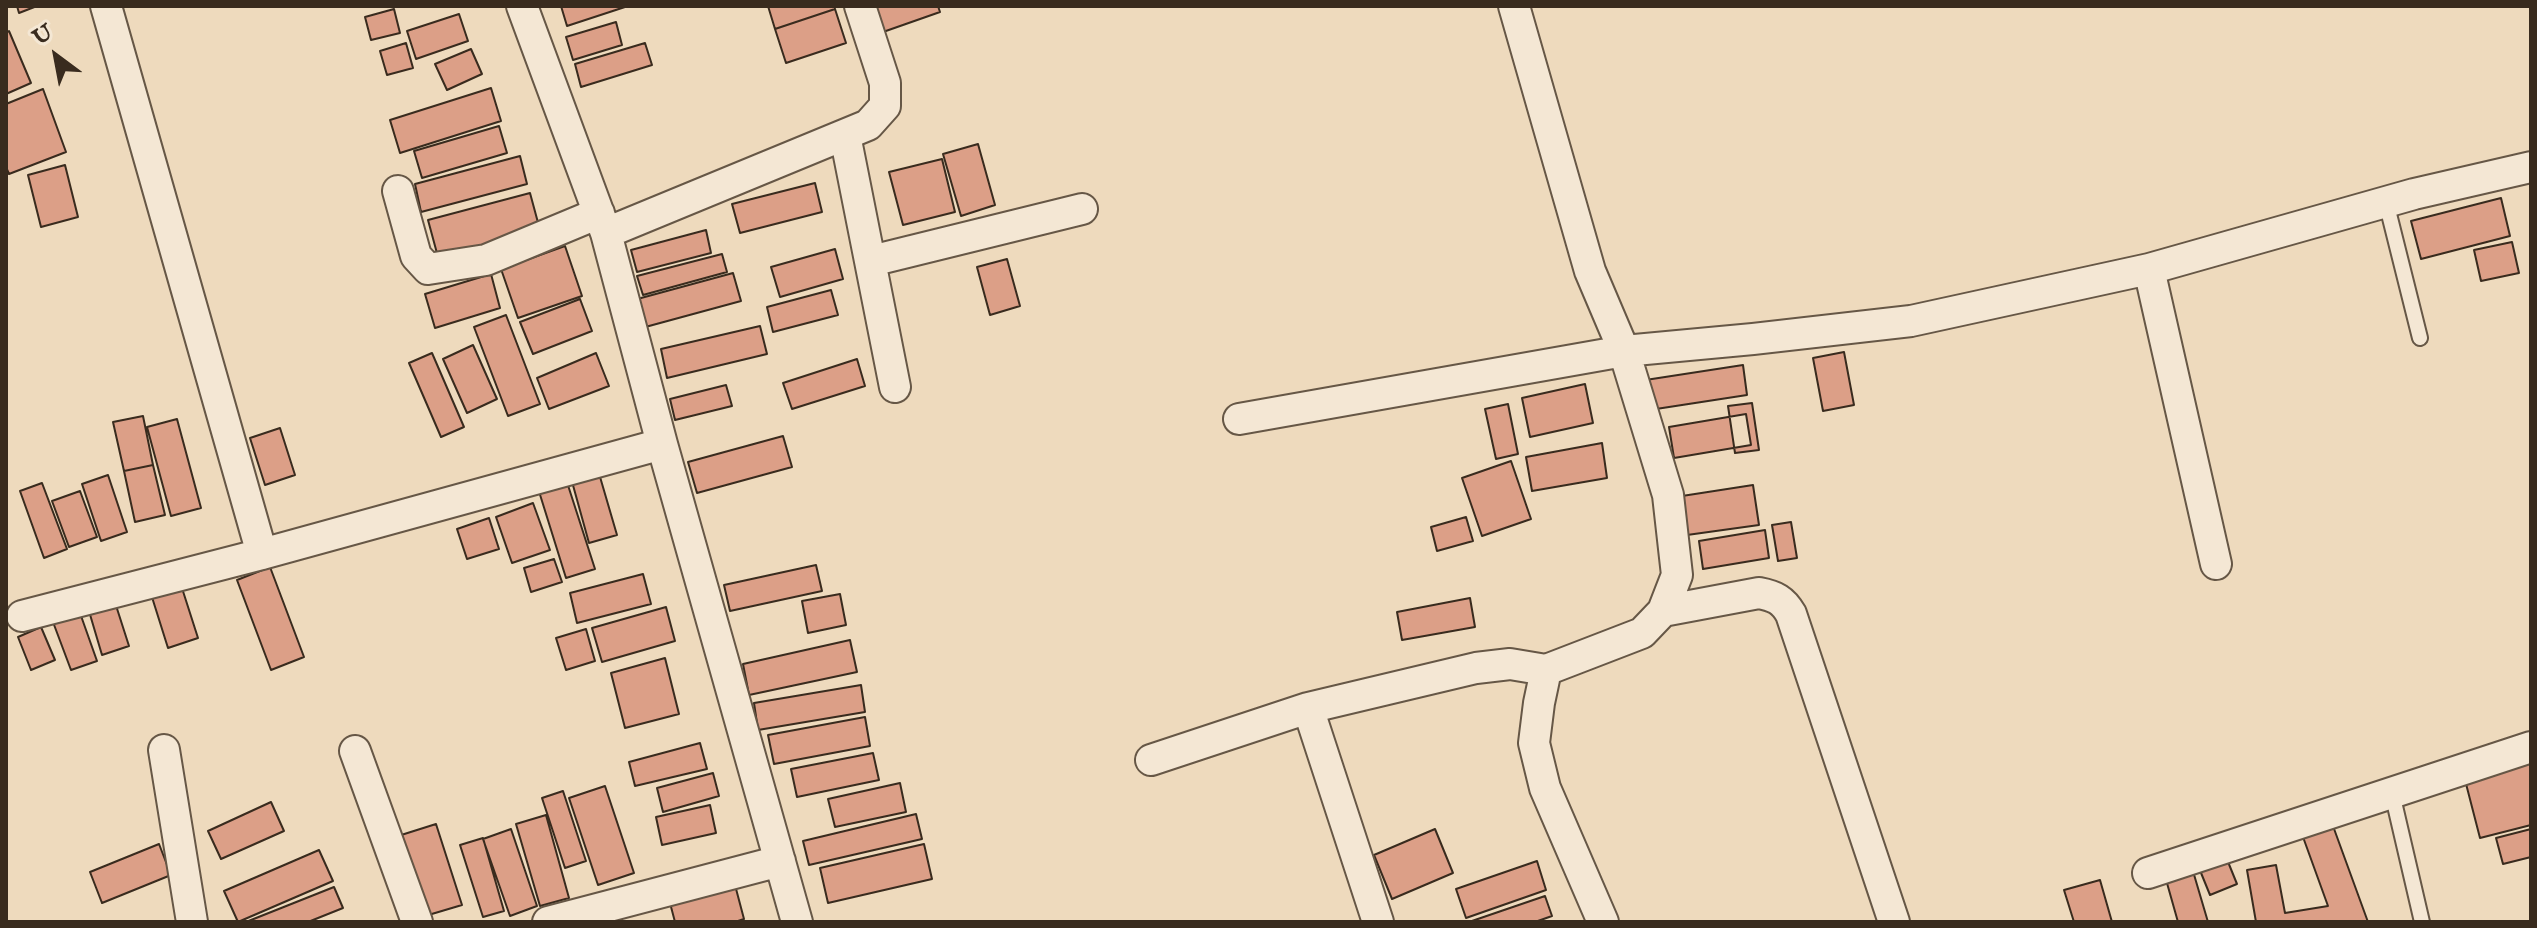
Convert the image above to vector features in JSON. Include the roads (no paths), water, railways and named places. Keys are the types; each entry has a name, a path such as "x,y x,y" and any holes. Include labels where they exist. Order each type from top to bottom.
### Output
{"street":[{"path":"106,6 262,554"},
{"path":"522,6 603,223 797,922"},
{"path":"398,191 416,256 428,269 486,260 603,223 845,135 868,125 885,106 885,83 860,6"},
{"path":"1151,760 1308,708 1476,668 1510,664 1546,670 1642,633 1663,611 1677,575 1668,495 1624,351 1590,271 1514,6"},
{"path":"845,135 895,387"},
{"path":"1239,419 1624,351 1911,321 2149,269 2386,202 2531,167"},
{"path":"871,261 1082,209"},
{"path":"2149,269 2216,564"},
{"path":"22,616 262,554 662,444"},
{"path":"1663,611 1759,593 1784,602 1791,614 1894,922"},
{"path":"1546,670 1534,743 1545,788 1603,922"},
{"path":"1308,708 1378,922"},
{"path":"2148,873 2531,747"},
{"path":"164,750 192,922"},
{"path":"355,751 417,922"},
{"path":"548,922 780,861"}],"lane":[{"path":"2386,202 2420,338"},
{"path":"2392,793 2422,922"}]}
